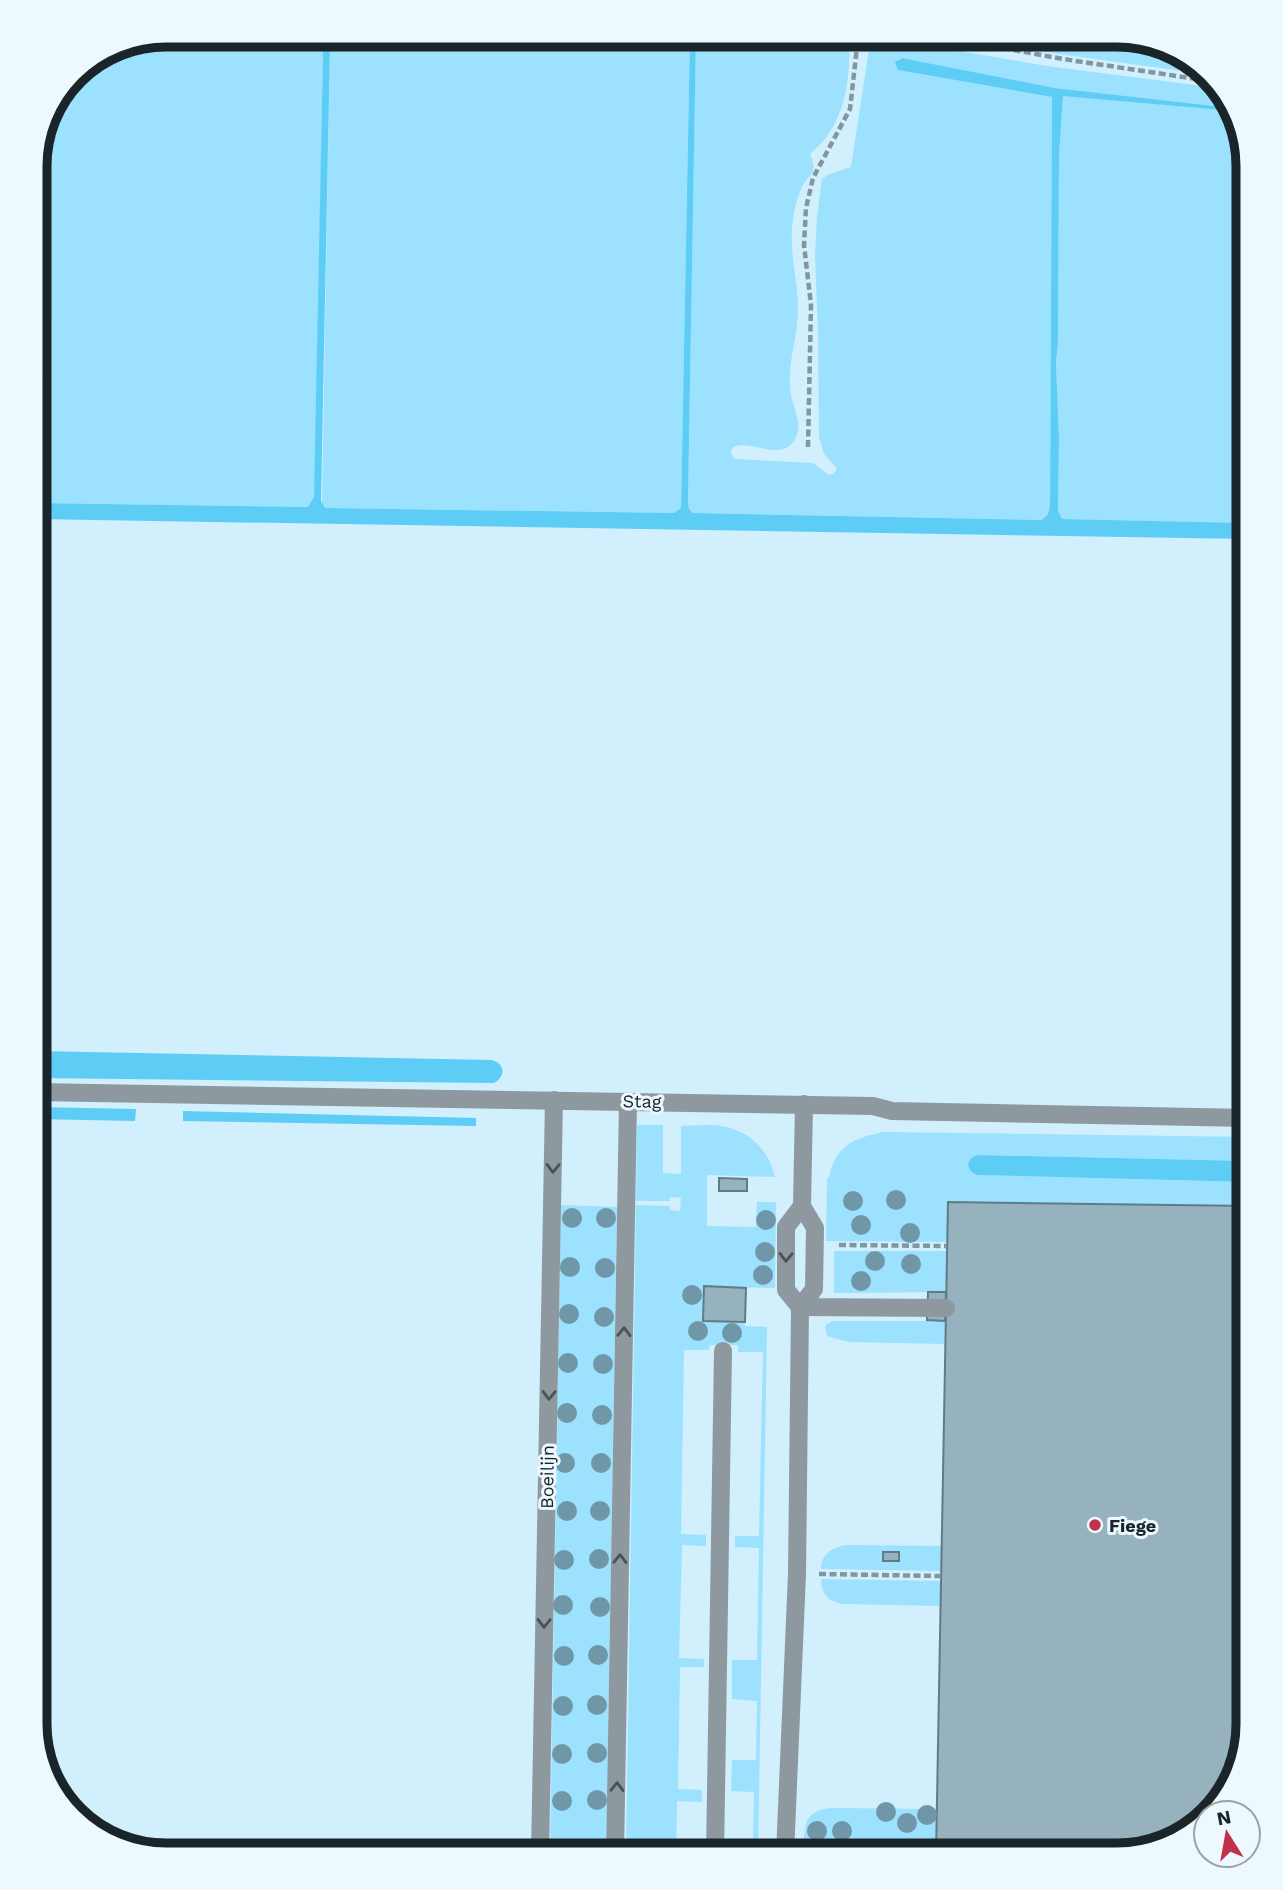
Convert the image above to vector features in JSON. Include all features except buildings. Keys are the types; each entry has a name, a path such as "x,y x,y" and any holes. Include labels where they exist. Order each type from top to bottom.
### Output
{"street":[{"name":"Stag","path":"47,1092 803,1104 873,1106 892,1111 1236,1118"},
{"name":"Boeilijn","path":"540,1842 554,1100"},
{"path":"615,1842 628,1101"},
{"path":"785,1843 797,1574 800,1307 814,1289 815,1228 802,1206 803,1104"},
{"path":"800,1307 786,1290 786,1227 802,1206"},
{"path":"800,1307 946,1308"},
{"path":"715,1843 723,1351"}],"path":[{"path":"808,447 811,305 804,246 806,208 813,178 850,109 857,48"},
{"path":"999,48 1063,60 1196,78"},
{"path":"814,1245 947,1246"},
{"path":"797,1574 941,1576"}],"shaded area":[{"path":"166,47 322,47 315,497 309,507 48,503 48,158 51,135 67,100 82,82 100,67 121,56"},
{"path":"322,47 330,47 321,501 325,508 674,513 681,508 690,48 696,48 688,501 689,509 693,513 1042,520 1048,514 1052,97 898,70 895,62 902,58 1055,88 1220,107 1221,110 1063,96 1059,156 1056,363 1058,511 1062,519 1236,523 1236,539 48,519 48,503 308,507 314,497"},
{"path":"330,47 690,48 681,509 674,513 325,508 322,505"},
{"path":"696,48 849,48 844,100 832,129 810,154 813,170 800,192 793,218 792,249 798,309 790,383 798,424 797,436 788,447 781,450 741,445 733,447 731,452 735,459 813,463 829,475 836,471 836,467 824,454 819,437 815,254 817,217 822,179 851,167 869,48 940,48 1047,66 1205,86 1211,94 1220,107 1055,88 898,59 898,70 1052,97 1050,506 1048,514 1042,520 693,513 689,509"},
{"path":"1019,48 1098,48 1154,53 1189,72"},
{"path":"1098,48 1125,48 1154,53"},
{"path":"1063,95 1221,110 1227,121 1232,135 1236,166 1236,523 1062,519 1058,514 1056,363 1059,156"},
{"path":"47,1051 492,1060 502,1067 501,1077 494,1083 47,1078"},
{"path":"47,1107 136,1109 135,1121 47,1119"},
{"path":"183,1111 476,1118 476,1126 183,1121"},
{"path":"637,1125 663,1125 663,1173 681,1174 681,1126 711,1125 731,1128 749,1137 763,1150 775,1177 707,1175 707,1226 756,1227 757,1202 776,1202 775,1288 704,1287 704,1321 745,1322 745,1326 767,1327 758,1843 730,1843 753,1842 754,1792 731,1791 732,1760 756,1760 757,1701 732,1699 732,1660 757,1660 759,1548 735,1547 735,1536 759,1536 763,1352 738,1352 738,1345 710,1345 709,1350 684,1350 681,1534 706,1535 706,1546 682,1545 679,1658 704,1659 704,1667 680,1667 678,1789 702,1790 702,1802 677,1801 676,1843 626,1842 636,1205 670,1206 670,1210 680,1211 681,1198 670,1197 670,1201 636,1201"},
{"path":"883,1132 1236,1137 1236,1161 978,1155 971,1159 968,1165 970,1171 977,1175 1236,1182 1236,1206 948,1202 947,1242 826,1241 827,1178 841,1151 863,1137"},
{"path":"974,1157 1236,1161 1236,1182 977,1175 970,1171 968,1165"},
{"path":"561,1205 617,1207 606,1842 550,1842"},
{"path":"834,1251 947,1251 946,1292 834,1293"},
{"path":"832,1321 945,1321 945,1344 849,1342 827,1336 825,1326"},
{"path":"845,1545 941,1546 941,1571 821,1569 828,1552"},
{"path":"821,1579 941,1581 940,1606 838,1603 824,1593"},
{"path":"832,1808 937,1809 936,1841 804,1839 810,1816"}],"place":[{"name":"Fiege","path":"1095,1525"}]}
